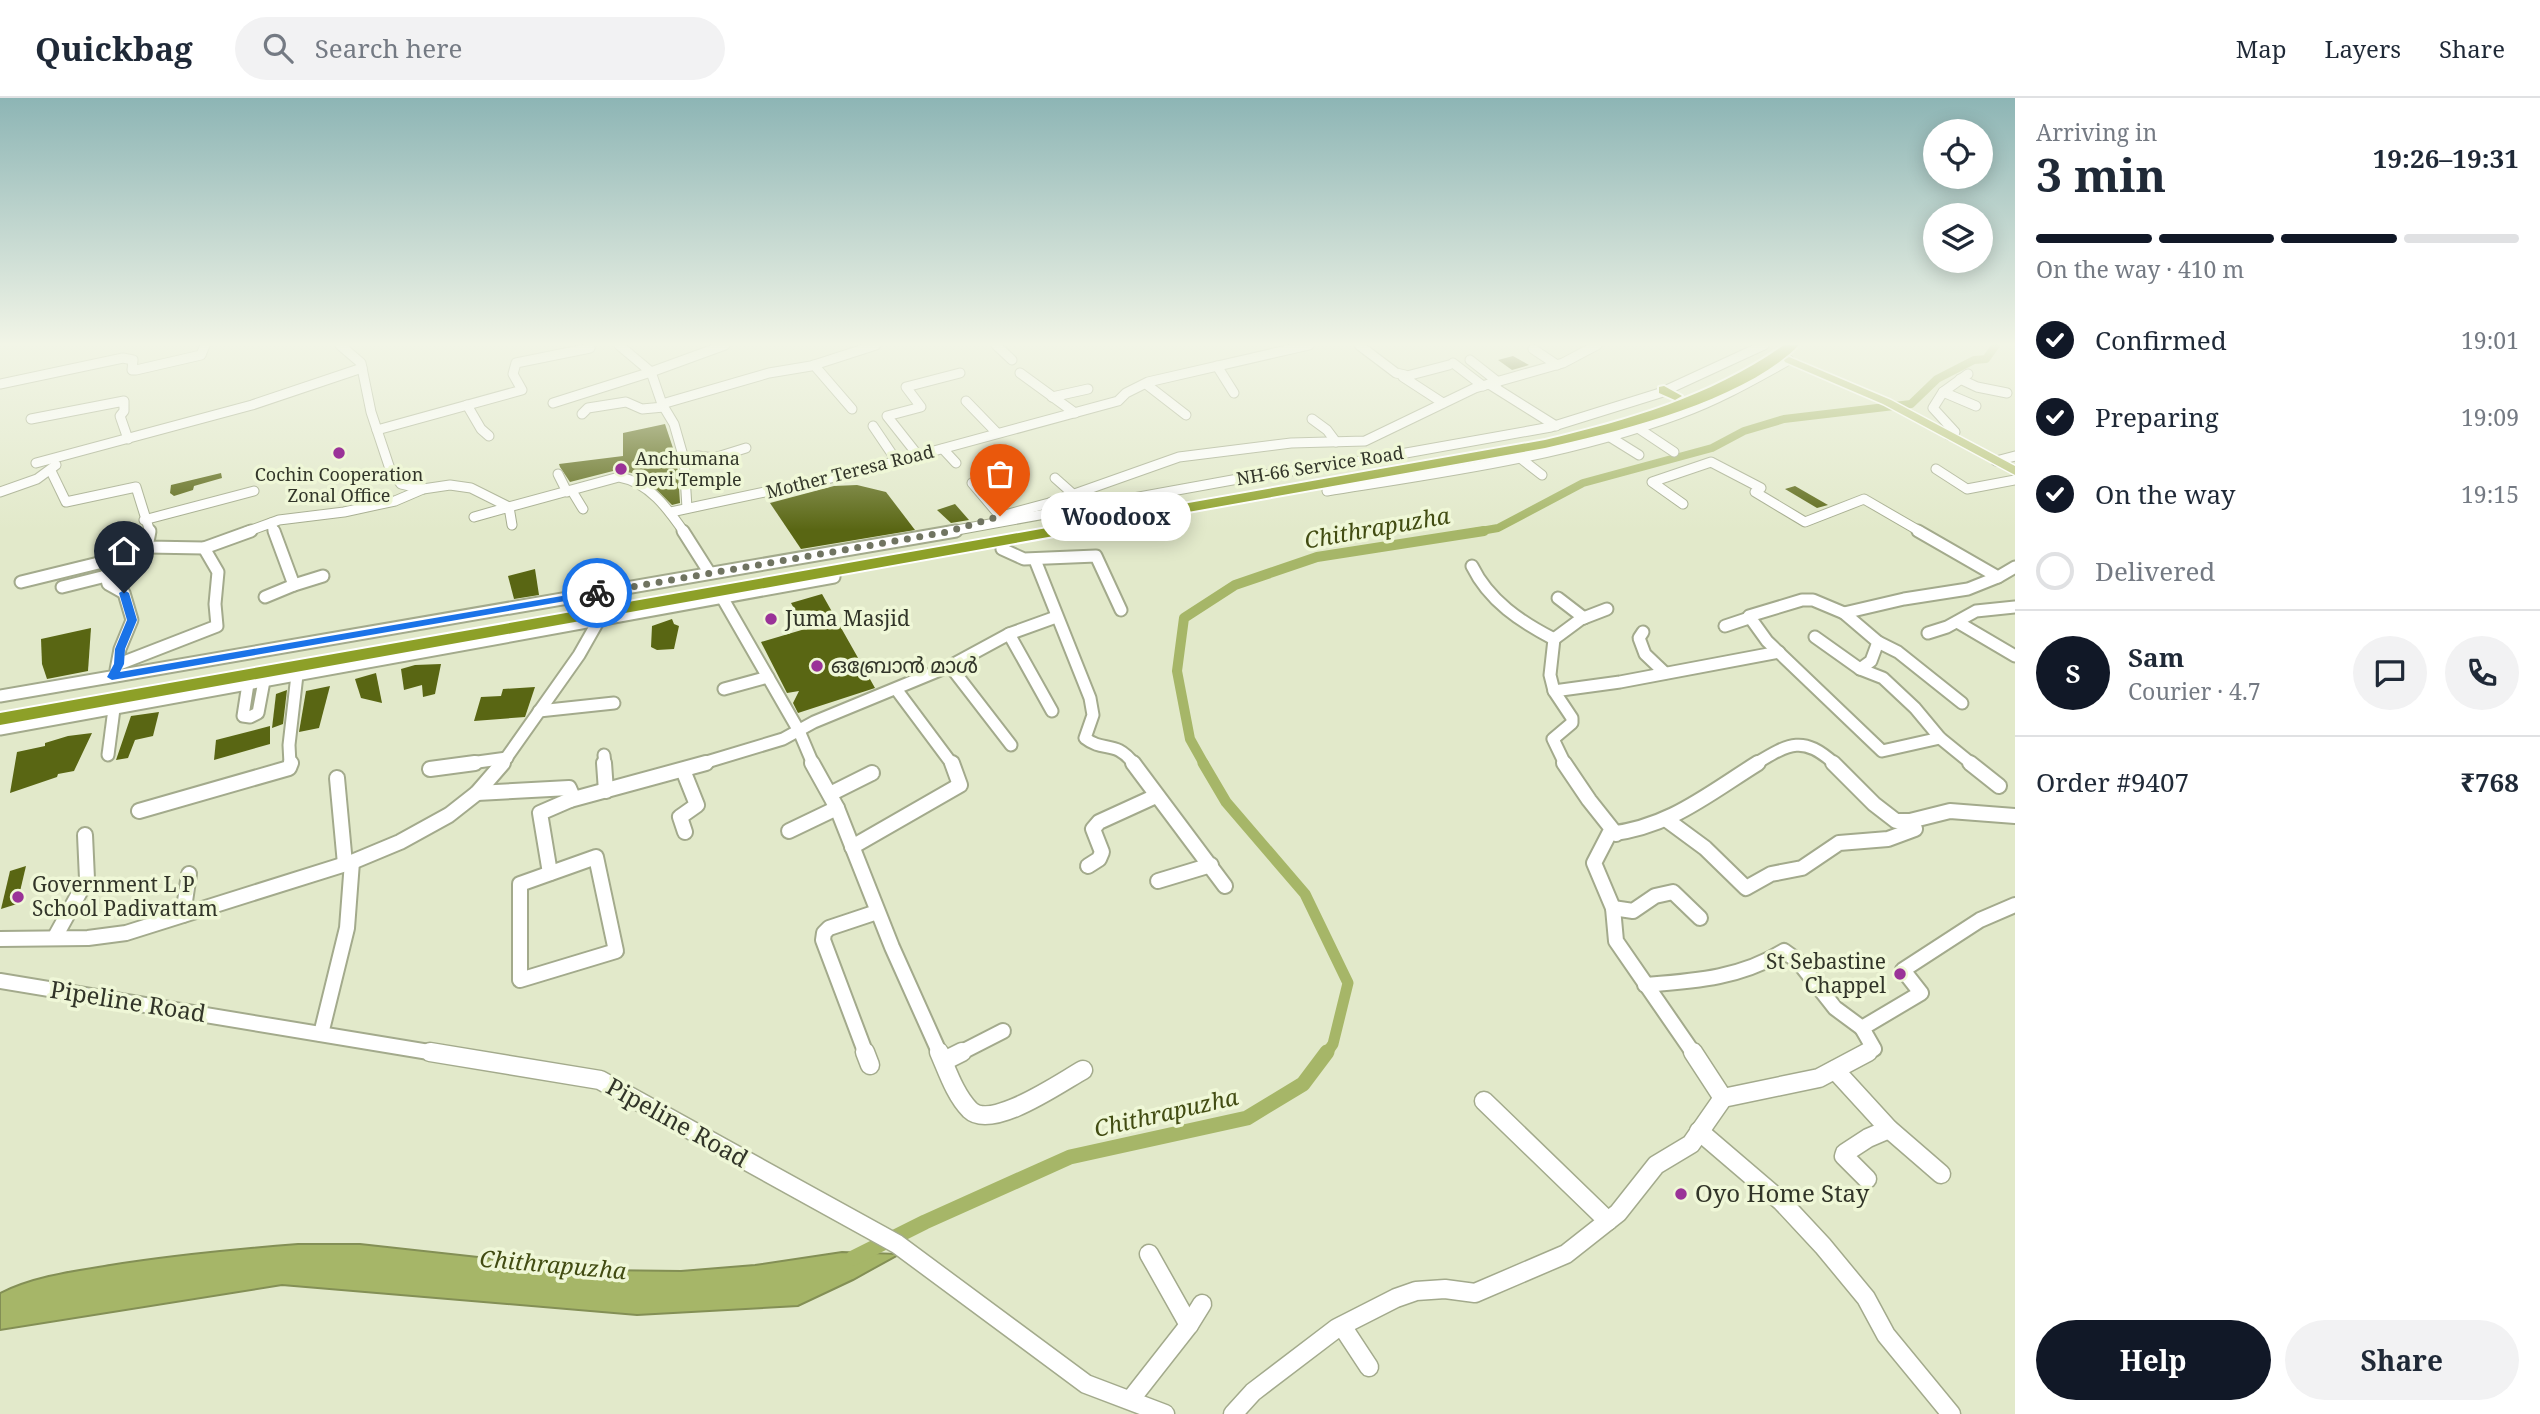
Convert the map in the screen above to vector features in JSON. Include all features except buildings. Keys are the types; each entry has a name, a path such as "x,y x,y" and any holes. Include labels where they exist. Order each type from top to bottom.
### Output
{"highway":[{"path":"0,707 213,664 457,631 601,615 1324,487 1579,426 1633,406"},
{"path":"0,719 319,666 457,631 758,567 948,541 1573,437 1674,406"}],"main road":[{"path":"1895,406 2015,471"}],"street":[{"path":"32,419 94,406"},
{"path":"124,406 120,416 128,439"},
{"path":"36,463 247,406"},
{"path":"371,406 390,469 401,484 423,489"},
{"path":"377,430 462,406"},
{"path":"468,406 481,429 489,436"},
{"path":"582,414 589,408 599,406"},
{"path":"636,406 642,409 656,406"},
{"path":"664,406 674,424 684,459 687,508"},
{"path":"917,454 887,416 922,406"},
{"path":"971,406 997,433"},
{"path":"1065,406 1074,413"},
{"name":"Mother Teresa Road","path":"671,512 849,474 1098,406"},
{"path":"1175,406 1186,415"},
{"path":"0,696 112,677 213,664 709,572 758,567 947,532 1073,494 1179,457 1211,451 1365,441 1436,406"},
{"path":"1525,406 1556,426"},
{"name":"NH-66 Service Road","path":"947,532 1249,477 1367,460 1556,426 1624,406"},
{"path":"1324,487 1519,457 1638,428 1694,406"},
{"path":"1934,406 1935,413 1955,432 1949,435"},
{"path":"1312,419 1327,430 1336,442"},
{"path":"873,426 896,460"},
{"path":"1638,428 1674,452"},
{"path":"1610,436 1639,455"},
{"path":"684,459 698,456 714,458 746,448"},
{"path":"943,449 956,463"},
{"path":"0,492 25,484 51,471 62,456"},
{"path":"1996,461 2015,456"},
{"path":"1519,457 1542,475"},
{"path":"1683,504 1652,482 1712,462 1761,488 1755,492 1805,522 1864,499 1998,576"},
{"path":"1936,470 1966,489 2015,480"},
{"path":"51,471 66,502 136,486 150,536 147,547"},
{"path":"558,474 583,509"},
{"path":"474,517 626,476 632,478 671,512 709,572"},
{"path":"1055,478 1073,494"},
{"path":"972,483 1000,516"},
{"path":"112,677 119,664 120,649 132,620 124,593 108,584 106,576 109,568 147,547 204,548 271,523 395,501 423,489 450,485 471,488 509,507"},
{"path":"144,520 254,491"},
{"path":"509,507 512,525"},
{"path":"271,523 294,585"},
{"path":"119,664 217,626 215,604 218,572 204,548"},
{"path":"1002,549 1014,556 1035,560 1096,556 1121,610"},
{"path":"21,582 126,557"},
{"path":"1035,560 1092,705 1090,728 1084,736 1086,740 1121,749 1225,886"},
{"path":"1472,566 1476,576 1491,594 1528,624 1554,639"},
{"path":"1844,613 1904,599 1968,589 1991,582 2015,567"},
{"path":"0,729 297,675 319,666 601,615 723,598 833,573"},
{"path":"62,587 106,576"},
{"path":"265,597 323,576"},
{"path":"723,598 799,731 838,808 877,912 953,1083 971,1111 986,1117 1004,1113 1083,1070"},
{"path":"1558,598 1584,618"},
{"path":"1725,626 1802,600 1820,601 1844,613 1878,642 1898,652 1962,703"},
{"path":"1928,633 1948,629 1965,616 1990,607 2015,607"},
{"path":"1607,609 1584,618 1554,639 1550,675 1554,691 1572,718 1572,723 1553,739 1594,809 1616,834"},
{"path":"0,939 88,938 125,933 348,863 400,842 449,815 477,793 508,758 579,655 601,615"},
{"path":"550,873 540,813 551,806 783,739 814,722 950,666 1009,634 1056,617"},
{"path":"1749,618 1779,652 1882,751 1940,738"},
{"path":"1959,623 2015,656"},
{"path":"1643,632 1639,638 1645,654 1665,673"},
{"path":"1009,634 1052,711"},
{"path":"1815,637 1860,669 1882,678 1914,708 1940,738 1999,786"},
{"path":"1860,669 1871,661 1878,642"},
{"path":"1554,691 1779,652"},
{"path":"950,666 1011,745"},
{"path":"139,811 289,768 297,675"},
{"path":"724,689 768,677"},
{"path":"248,684 243,716 250,717 258,713 264,681"},
{"path":"852,847 960,785 952,763 895,689"},
{"path":"538,711 614,703"},
{"path":"108,755 114,709"},
{"path":"1723,1098 1663,1006 1645,985 1616,941 1613,908 1594,863 1609,834 1667,820 1716,792 1774,751 1800,743 1814,748 1894,820 1907,821 1949,811 1973,814 2003,812 2015,816"},
{"path":"604,755 606,791"},
{"path":"430,769 508,758"},
{"path":"683,770 697,805 680,817 685,832"},
{"path":"830,794 872,772"},
{"path":"321,1034 348,930 352,891 337,778"},
{"path":"477,793 569,788 572,795 570,800"},
{"path":"1088,866 1099,859 1102,852 1093,829 1099,822 1156,796"},
{"path":"789,831 838,808"},
{"path":"1667,820 1705,848 1746,888 1771,874 1802,868 1839,843 1888,839 1915,829 1907,821"},
{"path":"55,937 87,879 85,835"},
{"path":"596,857 616,951 520,980 520,884 550,873 596,857"},
{"path":"1158,881 1211,865"},
{"path":"183,915 189,874"},
{"path":"1613,908 1628,913 1637,912 1654,897 1673,892 1700,918"},
{"path":"1861,1028 1921,993 1903,970 1979,920 2015,905"},
{"path":"870,1065 823,940 824,933 829,929 877,912"},
{"path":"1233,1414 1254,1392 1342,1326 1396,1298 1416,1292 1445,1289 1475,1293 1566,1254 1618,1213 1657,1165 1691,1144 1723,1098 1819,1078 1874,1049 1861,1028 1835,1008 1798,961 1784,951 1762,965 1722,979 1645,985"},
{"name":"Pipeline Road","path":"0,981 600,1080 897,1244 1086,1384 1165,1414"},
{"path":"944,1061 1003,1031"},
{"path":"1835,1070 1889,1129 1941,1174"},
{"path":"1484,1101 1608,1221"},
{"path":"1867,1179 1844,1156 1845,1153 1868,1138 1889,1129"},
{"path":"1699,1131 1782,1202 1823,1246 1866,1298 1886,1335 1951,1414"},
{"path":"1149,1254 1189,1325"},
{"path":"1131,1399 1189,1325 1202,1304"},
{"path":"1342,1326 1369,1367"}],"shaded area":[{"path":"298,1244 360,1244 598,1270 681,1271 755,1265 842,1252 900,1254 798,1306 637,1315 282,1285 0,1330 0,1293 40,1278 157,1258"}],"waterway":[{"name":"Chithrapuzha","path":"1475,532 1498,528 1583,483 1712,448 1744,431 1784,419 1891,406"},
{"name":"Chithrapuzha","path":"1204,764 1190,739 1177,671 1184,618 1235,585 1317,557 1484,531"},
{"name":"Chithrapuzha","path":"1203,763 1226,802 1305,894 1348,983 1333,1044 1326,1054"},
{"name":"Chithrapuzha","path":"853,1258 925,1222 1070,1157 1247,1118 1303,1084 1327,1052"}],"way so far":[{"path":"597,593 947,532 1000,516"}],"place":[{"name":"Cochin Cooperation Zonal Office","path":"339,453"},
{"name":"Anchumana Devi Temple","path":"621,469"},
{"name":"Woodoox","path":"1000,516"},
{"name":"Juma Masjid","path":"771,619"},
{"name":"ഒബ്രോൻ മാൾ","path":"817,666"},
{"name":"Government L P School Padivattam","path":"18,897"},
{"name":"St Sebastine Chappel","path":"1900,974"},
{"name":"Oyo Home Stay","path":"1681,1194"}],"route":[{"path":"124,593 132,620 120,649 119,664 112,677 597,593"}]}
